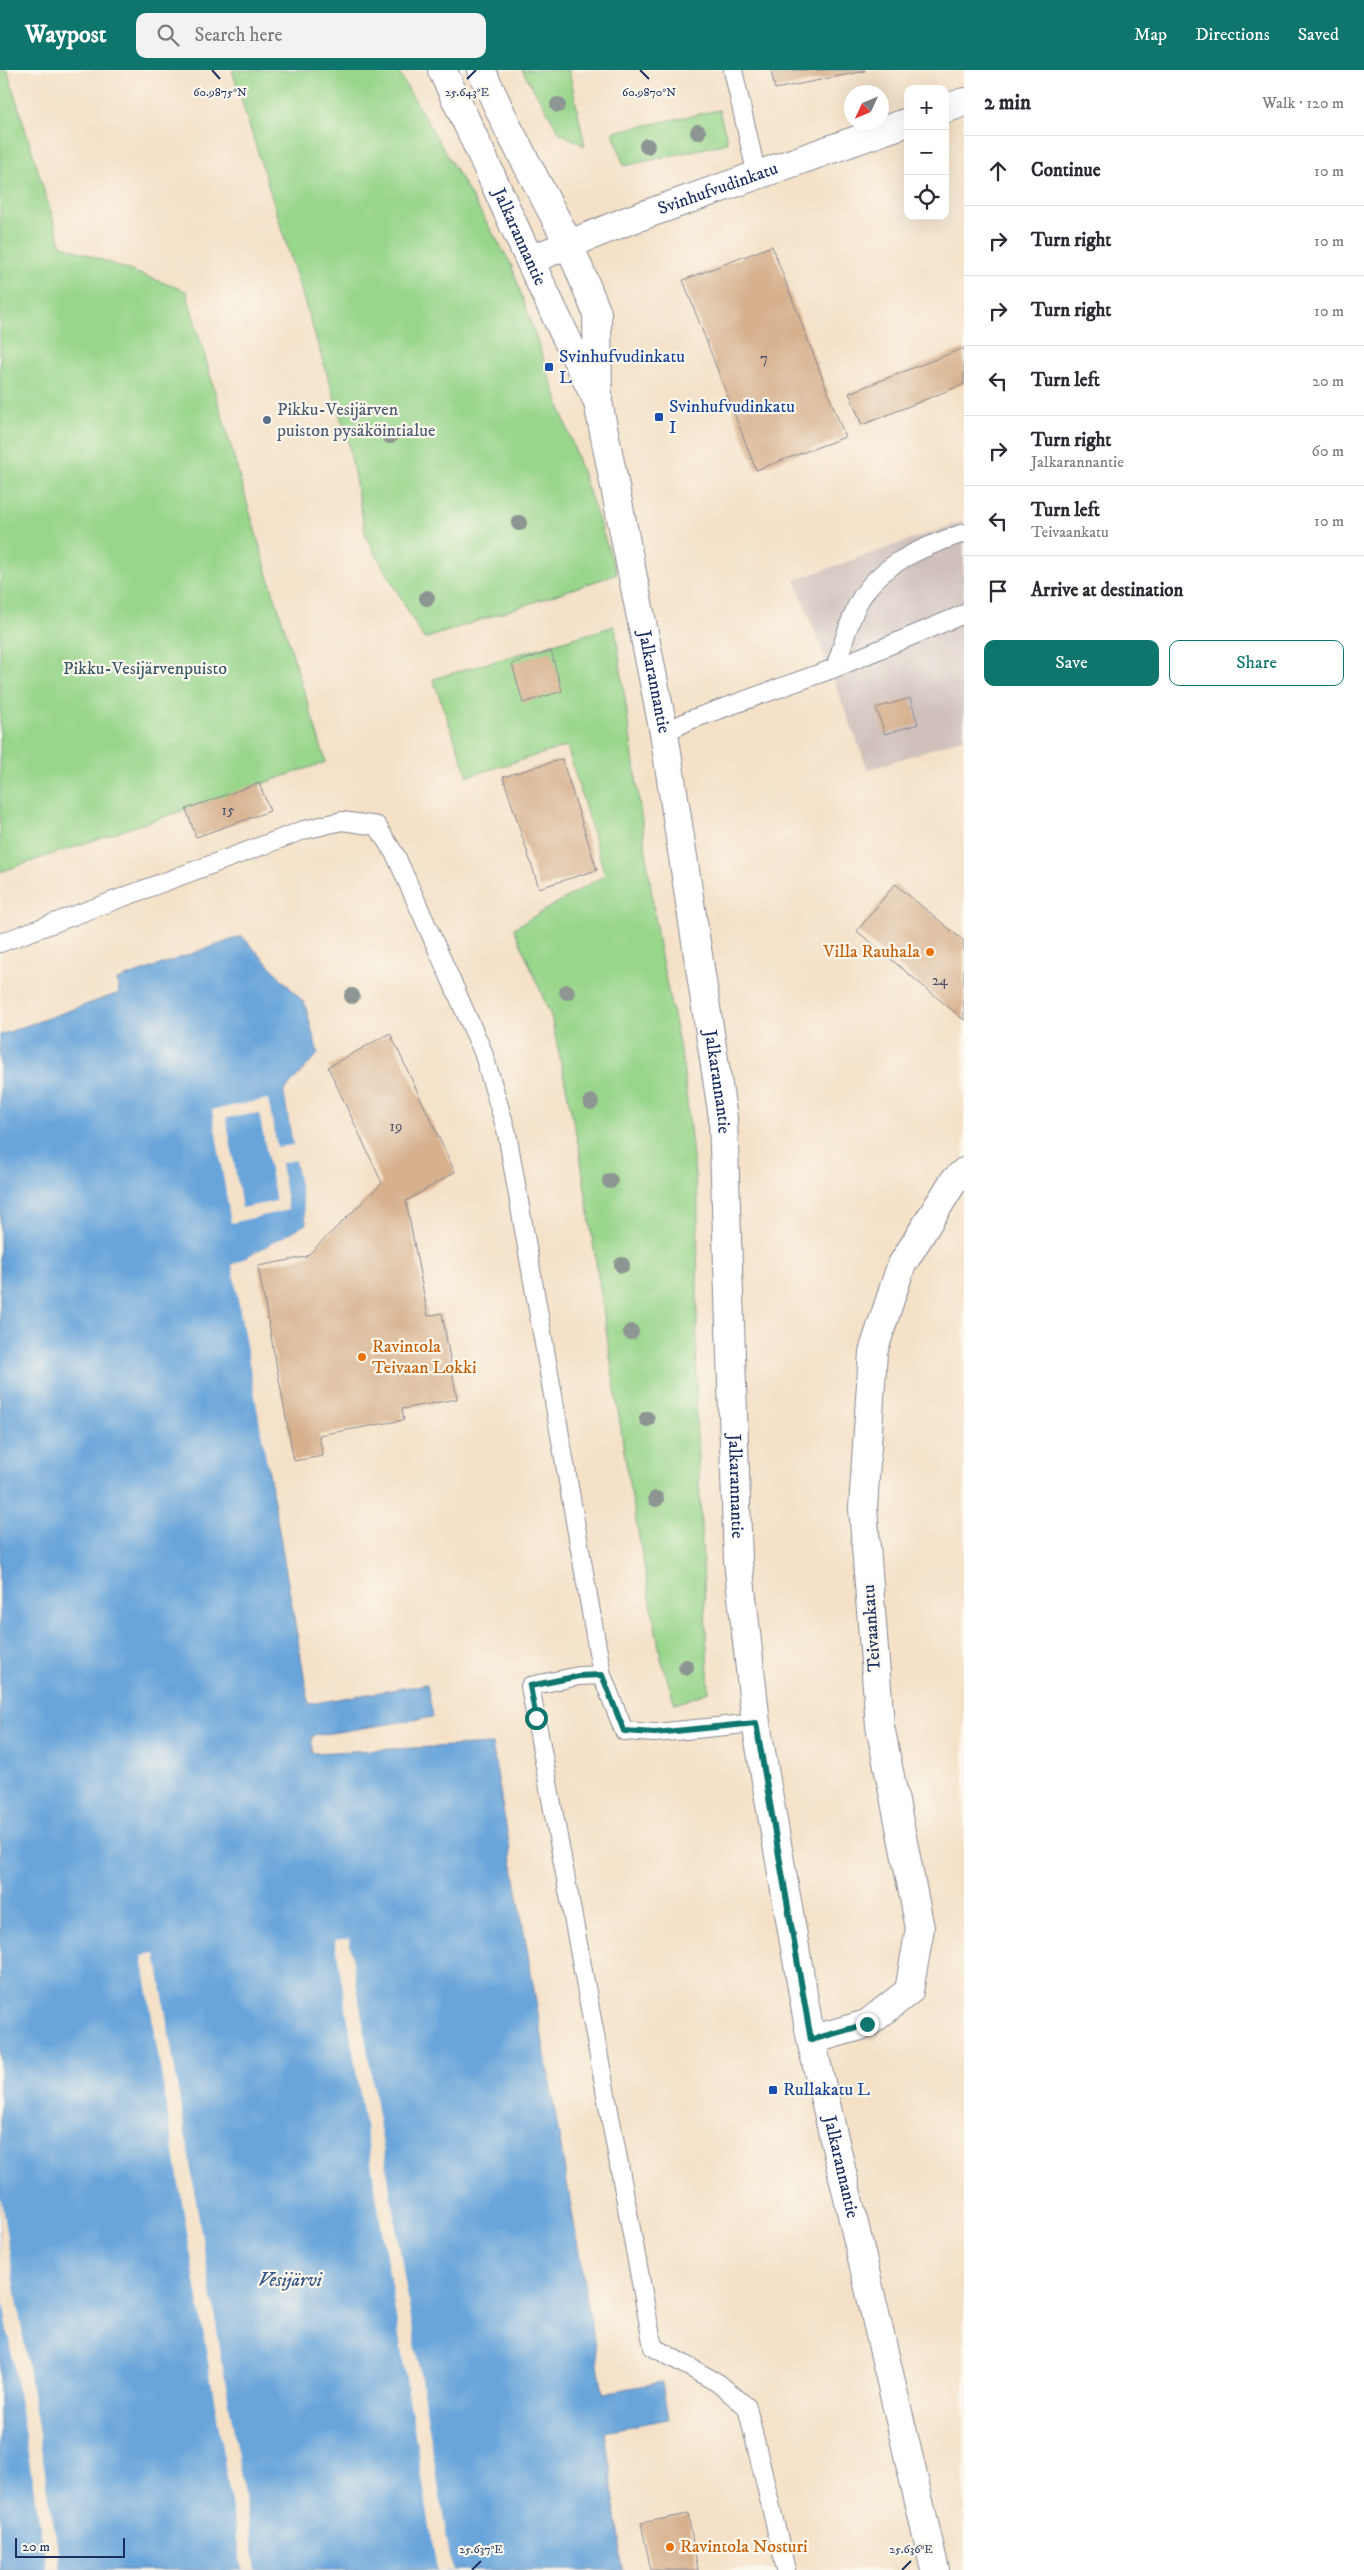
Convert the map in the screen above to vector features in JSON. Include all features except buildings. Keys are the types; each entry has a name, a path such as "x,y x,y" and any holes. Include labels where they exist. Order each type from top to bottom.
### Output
{"main road":[{"name":"Jalkarannantie","path":"442,70 559,324 598,402"},
{"name":"Jalkarannantie","path":"481,70 508,128 570,244 597,313 598,402 664,733 723,1118 738,1561 756,1723 811,2040 933,2567"},
{"path":"949,108 964,102"},
{"name":"Svinhufvudinkatu","path":"530,260 627,221 904,123"},
{"name":"Teivaankatu","path":"811,2040 867,2024 909,1991 920,1928 880,1726 864,1508 872,1352 901,1266 953,1182 964,1172"}],"lane":[{"path":"733,70 757,176"},
{"path":"835,668 855,608 876,577 897,563 933,544 964,533"},
{"path":"664,733 690,720 835,668 964,614"},
{"path":"0,943 304,830 342,822 377,826 396,856 483,1052 506,1133 602,1675 624,1731 655,1733 756,1723"},
{"path":"602,1675 579,1676 530,1686 653,2347 718,2382 747,2407 786,2570"}],"shaded area":[{"path":"964,521 964,738 868,770 795,580"}],"green space":[{"name":"Pikku-Vesijärvenpuisto","path":"0,70 7,70 61,245 186,291 267,572 326,762 0,872"},
{"path":"232,70 397,70 511,264 617,574 424,639 366,537 348,441"},
{"path":"522,70 569,70 585,146 560,133"},
{"path":"719,110 728,143 624,166 613,132"},
{"path":"615,626 659,946 683,1064 698,1203 696,1416 709,1692 675,1704 661,1658 628,1477 579,1148 551,1016 514,928 605,875 567,746 468,776 433,679"}],"water":[{"name":"Vesijärvi","path":"242,936 305,1004 318,1054 284,1091 307,1224 233,1265 309,1704 427,1684 433,1717 312,1736 312,1753 492,1744 603,2393 662,2382 668,2419 605,2431 623,2570 0,2570 0,1035 119,993 117,980"}],"pier":[{"path":"291,1087 286,1092 309,1225 235,1266 270,1465 267,1465 232,1265 307,1224 295,1160 281,1163 288,1210 231,1223 212,1110 268,1099 277,1147 293,1145 284,1091","holes":["259,1113 276,1201 242,1208 226,1118"]},
{"path":"349,1938 452,2570 437,2570 335,1940"},
{"path":"156,1954 256,2570 242,2570 142,1956"},
{"path":"0,2195 61,2570 47,2570 0,2282"}],"place":[{"name":"Svinhufvudinkatu L","path":"549,367"},
{"name":"Svinhufvudinkatu I","path":"659,417"},
{"name":"Pikku-Vesijärven puiston pysäköintialue","path":"267,420"},
{"name":"Villa Rauhala","path":"930,952"},
{"name":"Ravintola Teivaan Lokki","path":"362,1357"},
{"name":"Rullakatu L","path":"773,2090"},
{"name":"Ravintola Nosturi","path":"670,2547"}],"route":[{"path":"536,1718 530,1686 579,1676 602,1675 624,1731 655,1733 756,1723 811,2040 867,2024"}]}
